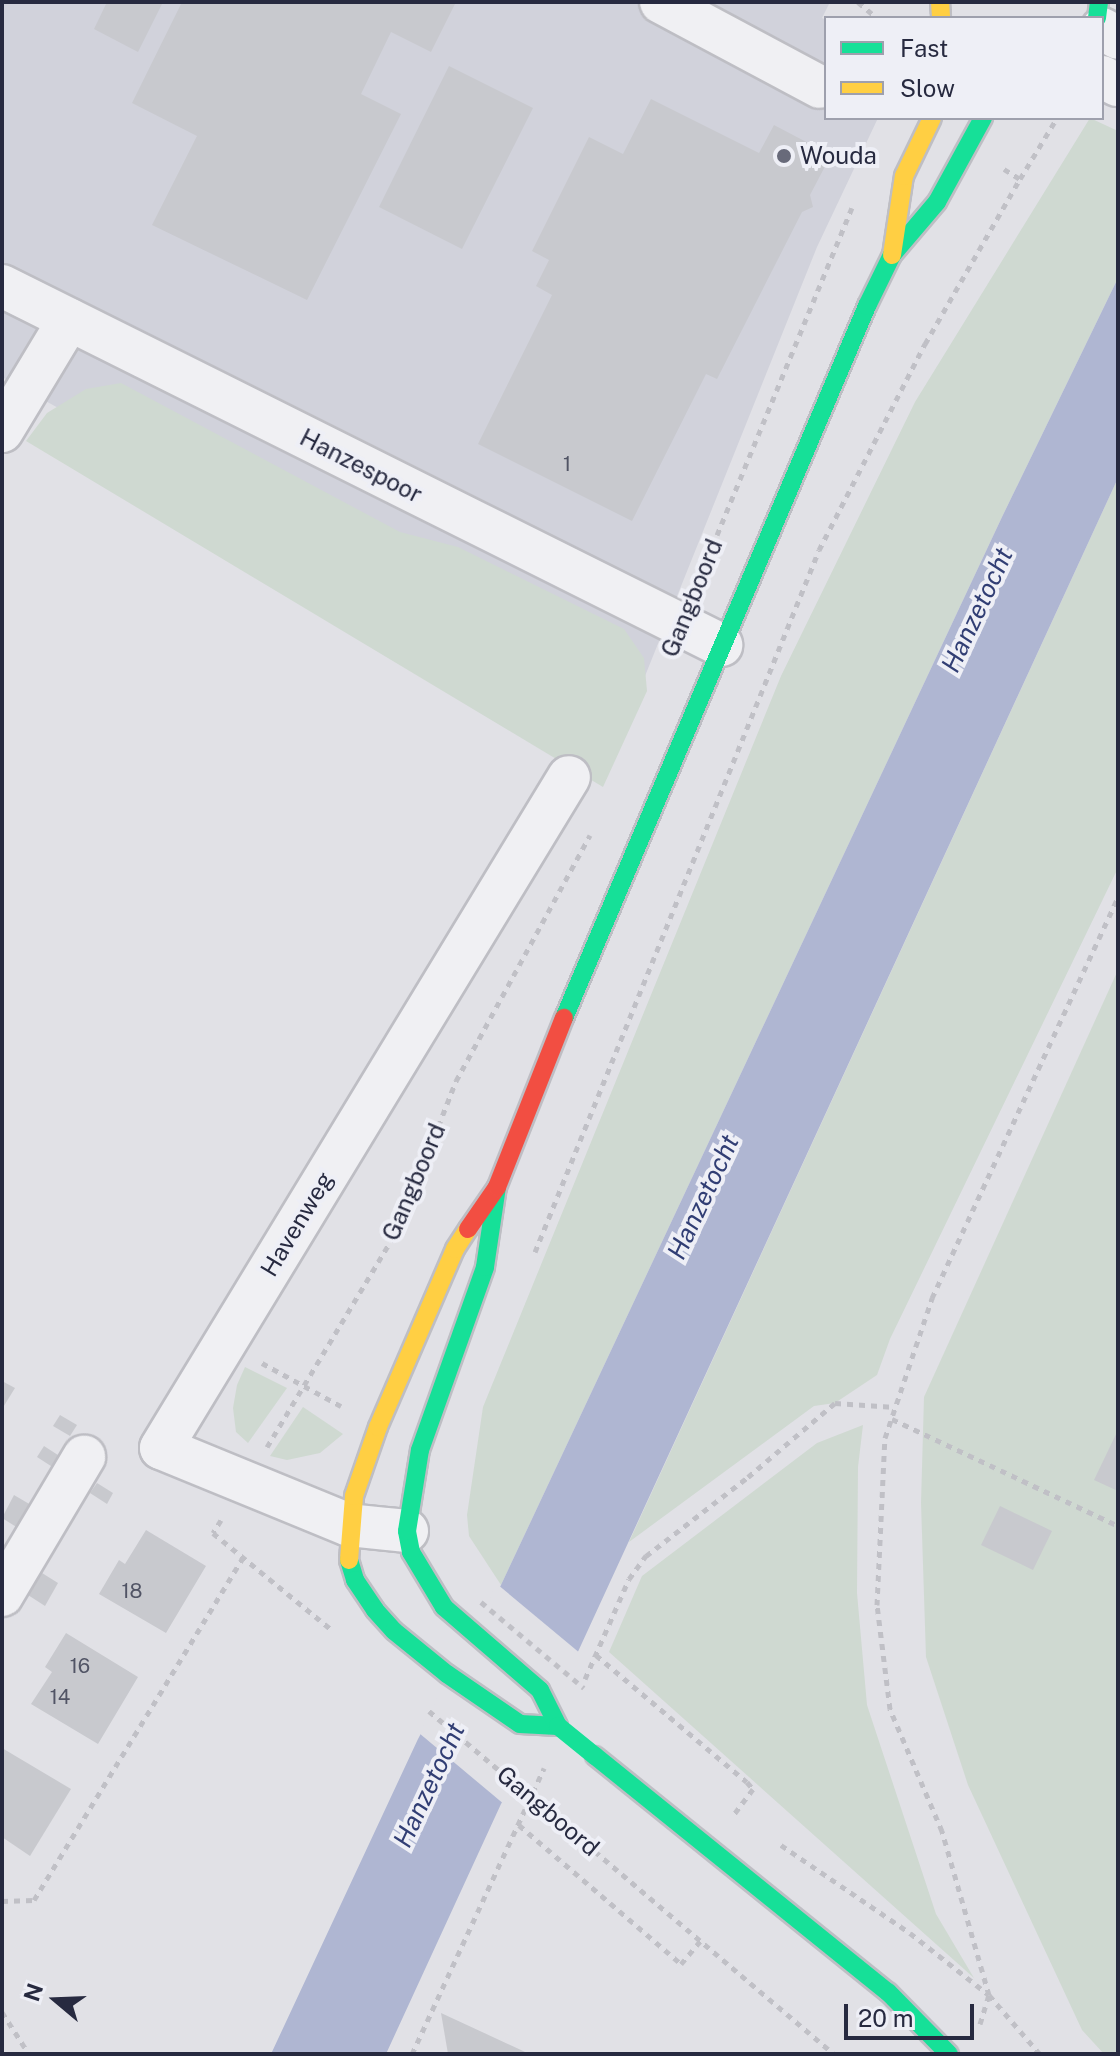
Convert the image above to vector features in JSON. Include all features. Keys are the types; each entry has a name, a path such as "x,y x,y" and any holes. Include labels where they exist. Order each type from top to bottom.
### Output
{"main road":[{"name":"Gangboord","path":"892,255 904,176 931,120"},
{"name":"Gangboord","path":"558,1726 520,1724 447,1674 394,1631 355,1580 349,1559 349,1525 354,1496 378,1427 455,1249 497,1187 721,645 861,320 892,255 937,202 982,120"},
{"name":"Gangboord","path":"497,1187 485,1267 420,1450 407,1531 411,1552 444,1607 540,1690 558,1726 888,1992 949,2054"}],"street":[{"path":"661,2 820,87"},
{"name":"Hanzespoor","path":"2,286 721,645"},
{"path":"2,431 69,320"},
{"name":"Havenweg","path":"407,1531 349,1525 161,1448 569,777"},
{"path":"2,1595 84,1457"}],"path":[{"path":"858,2 875,16"},
{"path":"533,1257 819,550 925,344 1020,179"},
{"name":"Gangboord","path":"714,545 854,203"},
{"name":"Gangboord","path":"336,1634 213,1533 399,1227 456,1081 596,824"},
{"path":"989,1995 942,1831 890,1709 877,1605 885,1438 932,1298 1118,897"},
{"path":"576,1697 629,1579 646,1556 748,1477 835,1403 895,1407"},
{"path":"892,1419 1118,1526"},
{"path":"2,1901 34,1900 243,1557"},
{"path":"471,1592 596,1697"},
{"path":"596,1655 747,1782 753,1789 734,1815"},
{"name":"Gangboord","path":"418,1701 834,2054"},
{"path":"412,2054 551,1754"},
{"path":"722,1805 746,1823"},
{"path":"519,1825 681,1964 702,1939"},
{"path":"771,1839 910,1933 989,1995 1040,2054"},
{"path":"2,2012 29,2054"}],"shaded area":[{"path":"2,2 830,2 822,18 824,120 877,120 817,247 627,721 2,377"},
{"path":"1089,120 1118,131 1118,278 1002,517 501,1585 469,1536 467,1515 483,1407 781,676 915,402"},
{"path":"121,383 400,532 458,547 624,629 644,658 647,691 603,787 26,441 47,413 86,389"},
{"path":"1118,478 1118,868 890,1339 877,1375 835,1403 814,1406 629,1542"},
{"path":"1118,970 1118,2054 1104,2054 1082,2030 968,1785 926,1657 921,1503 924,1397"},
{"path":"245,1367 287,1388 248,1443 236,1432 233,1408 237,1385"},
{"path":"303,1407 343,1434 320,1453 287,1460 270,1456"},
{"path":"863,1425 858,1467 857,1593 867,1705 936,1914 974,1978 609,1652 642,1576 817,1443"}],"water":[{"name":"Hanzetocht","path":"1118,278 1118,478 530,1756 501,1804 386,2054 271,2054 418,1739 501,1585 1002,517"}],"pier":[{"path":"497,1584 581,1654 534,1758 505,1805 419,1733"}],"building":[{"path":"107,2 163,2 138,52 94,29"},
{"path":"182,2 456,2 431,52 391,32 361,94 401,114 307,300 152,225 197,136 132,103"},
{"path":"449,66 533,108 462,249 379,207"},
{"path":"651,99 759,153 774,125 831,155 810,195 813,207 802,212 717,379 706,374 632,521 478,444 552,295 536,286 549,260 532,251 589,137 623,154"},
{"path":"2,1381 15,1388 2,1409"},
{"path":"60,1415 77,1425 70,1436 53,1426"},
{"path":"1118,1430 1118,1491 1094,1480"},
{"path":"44,1446 61,1457 54,1468 37,1457"},
{"path":"97,1483 113,1493 107,1504 90,1493"},
{"path":"14,1495 31,1505 18,1528 2,1518"},
{"path":"1000,1506 1052,1531 1033,1570 981,1545"},
{"path":"146,1530 206,1566 166,1633 99,1594 119,1560 125,1564"},
{"path":"42,1573 58,1583 45,1606 28,1595"},
{"path":"66,1633 138,1677 98,1744 31,1704 52,1672 45,1667"},
{"path":"2,1748 71,1789 30,1856 2,1837"},
{"path":"441,2013 521,2050 529,2054 448,2054"}],"traffic: fast":[{"path":"1097,16 1099,2"},
{"path":"564,1018 867,306 892,255 937,202 982,120"},
{"path":"349,1560 355,1580 375,1610 394,1631 447,1674 520,1724 558,1726 540,1690 444,1607 411,1552 407,1531 420,1450 485,1267 497,1187"},
{"path":"558,1726 595,1756"},
{"path":"595,1756 888,1992 949,2054"}],"traffic: slow":[{"path":"940,2 941,16"},
{"path":"892,255 904,176 931,120"},
{"path":"349,1560 354,1496 378,1427 455,1249 468,1229"}],"traffic: jam":[{"path":"468,1229 497,1187 564,1018"}],"place":[{"name":"Wouda","path":"784,156"}]}
